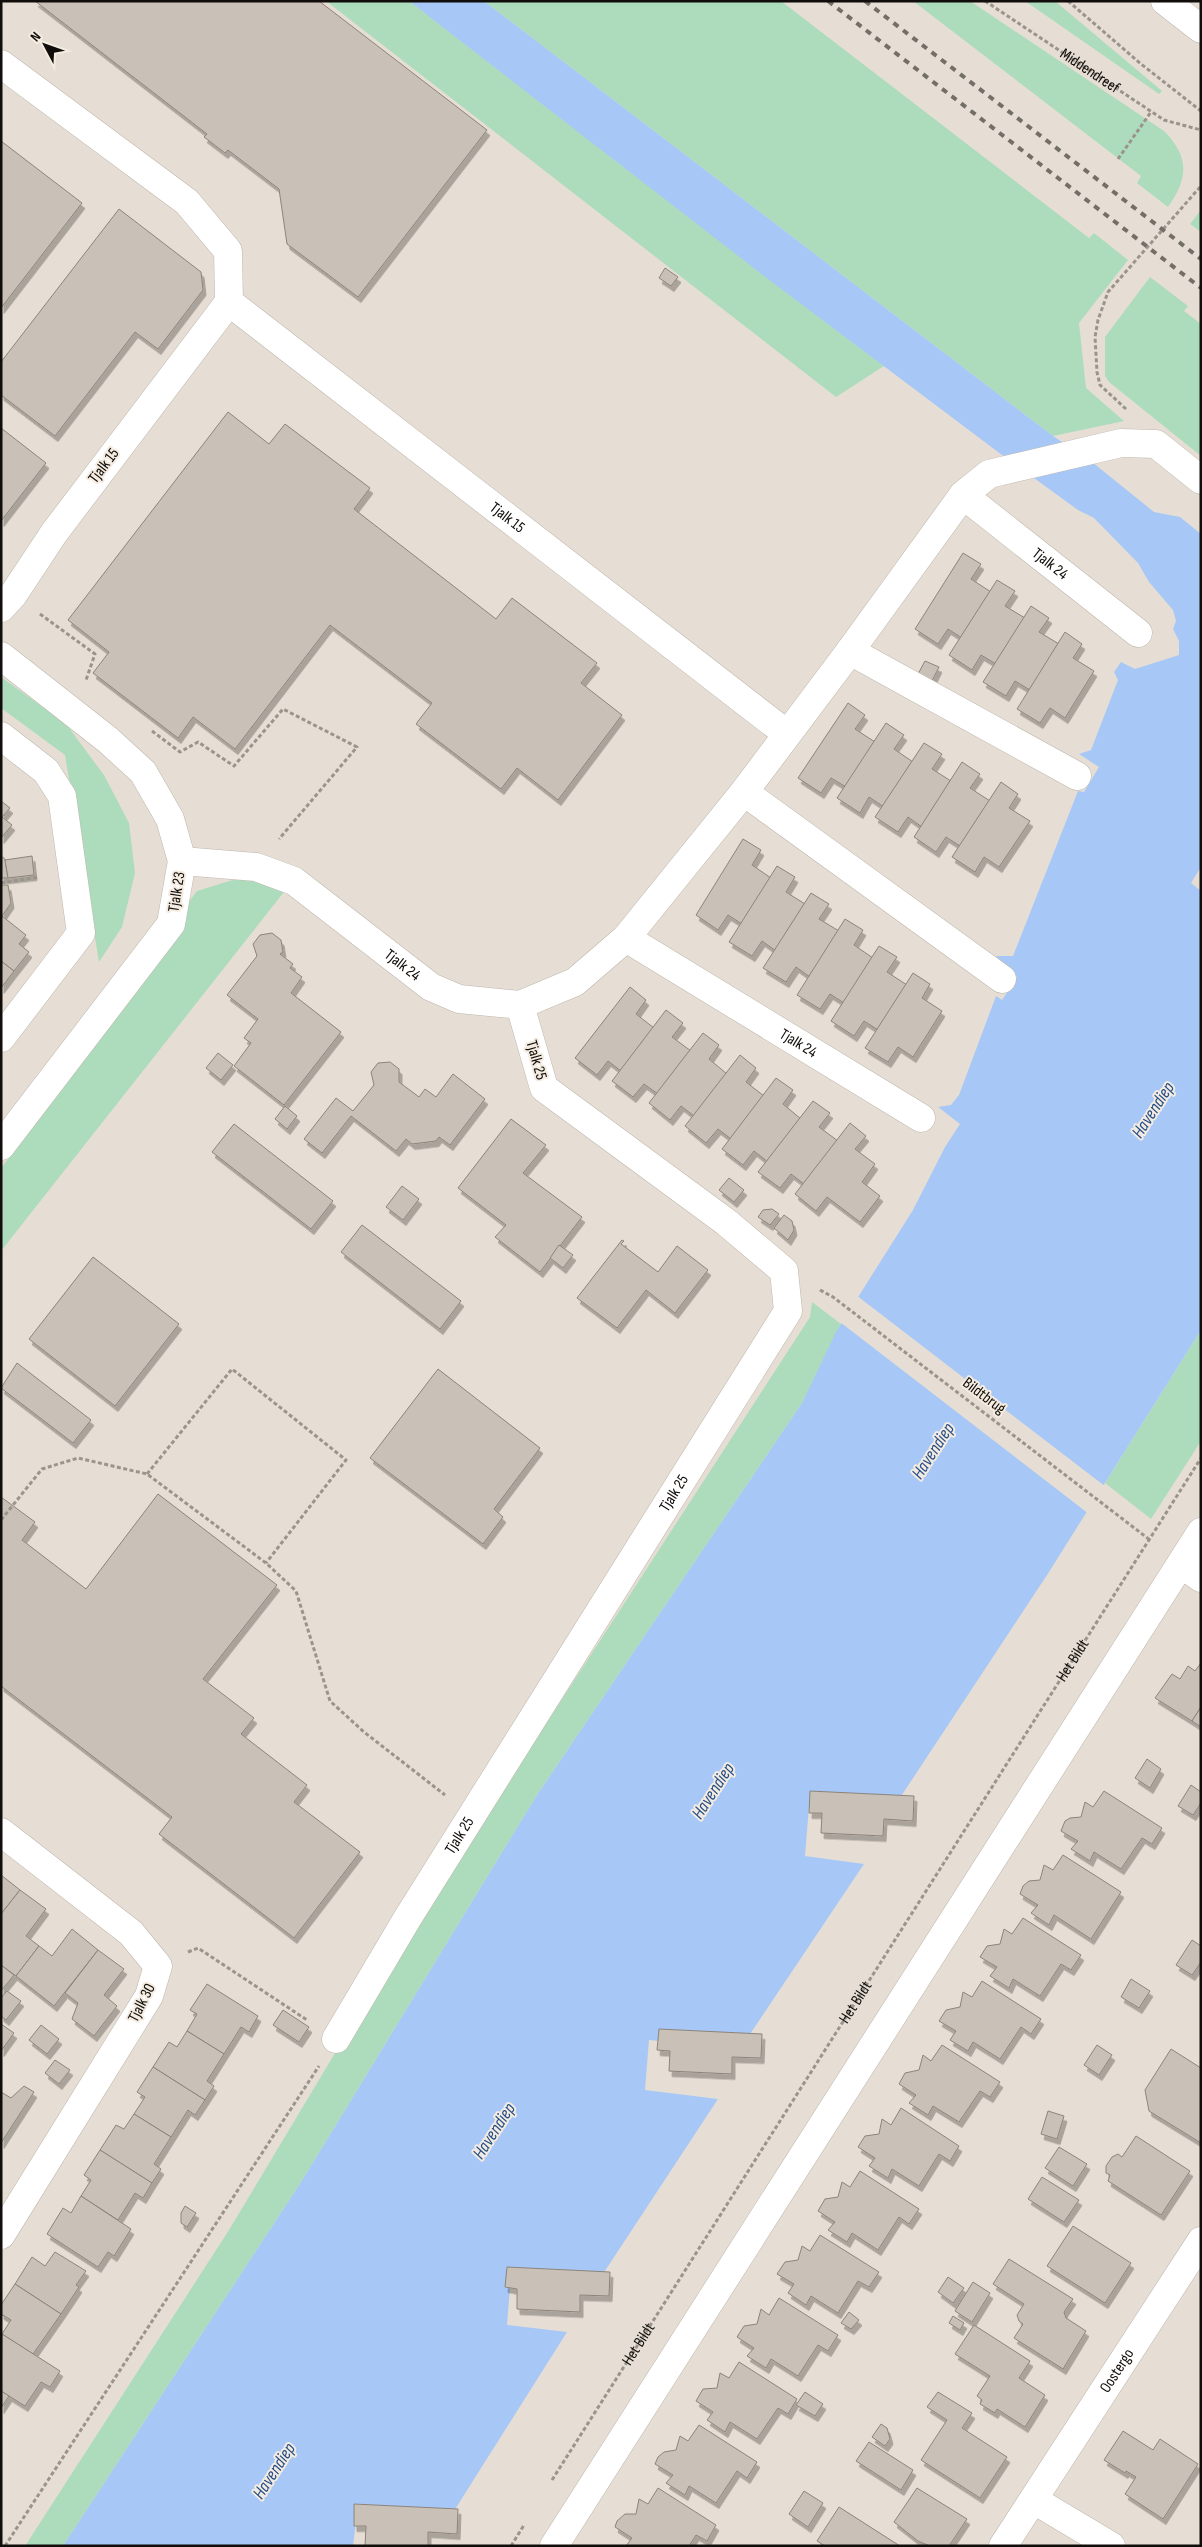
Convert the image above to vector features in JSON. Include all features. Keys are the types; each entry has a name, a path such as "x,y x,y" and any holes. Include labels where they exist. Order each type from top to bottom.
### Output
{"street":[{"path":"1165,1 1201,29"},
{"path":"1,64 187,202 228,251 229,302"},
{"name":"Tjalk 15","path":"7,602 54,533 229,302 787,734"},
{"name":"Tjalk 24","path":"182,861 256,867 294,881 431,987 459,999 520,1004 575,982 626,938 744,792 850,651 963,495 989,474 1121,443 1156,444"},
{"path":"1156,444 1201,480"},
{"name":"Tjalk 24","path":"963,495 1138,633"},
{"path":"850,651 1076,776"},
{"name":"Tjalk 23","path":"1,656 108,740 143,772 170,819 182,861 171,924 1,1146"},
{"path":"1,736 46,771 62,796 75,872 81,933 1,1038"},
{"path":"744,792 1002,979"},
{"name":"Tjalk 24","path":"626,938 921,1118"},
{"name":"Tjalk 25","path":"336,2040 472,1815 788,1311 784,1271 726,1222 544,1088 520,1004"},
{"path":"554,2546 1191,1571 1201,1532"},
{"name":"Tjalk 30","path":"1,1832 131,1933 158,1966 150,1996 6,2220"},
{"name":"Oostergo","path":"1003,2546 1201,2241"},
{"path":"1034,2500 1111,2546"}],"path":[{"name":"Middendreef","path":"985,1 1164,120 1201,130"},
{"name":"Middendreef","path":"1068,1 1141,64 1201,111"},
{"path":"1118,159 1152,112"},
{"path":"1156,444 1131,413 1100,385 1097,372 1095,338 1098,320 1108,292 1201,186"},
{"path":"7,602 95,654 86,680 93,686"},
{"path":"151,730 180,752 198,742 234,766 283,709 357,747 256,867"},
{"name":"Bildtbrug","path":"833,1297 1191,1571"},
{"path":"148,1474 232,1368 346,1460 266,1563"},
{"path":"1,1520 42,1469 78,1458 148,1474 266,1563 296,1591 330,1700 364,1732 472,1815"},
{"name":"Het Bildt","path":"548,2487 1201,1458"},
{"path":"6,2546 336,2040 198,1948 158,1966"},
{"path":"511,2546 527,2521"}],"green space":[{"path":"326,1 409,1 884,366 836,397"},
{"path":"484,1 781,1 1089,238 1094,233 1128,260 1079,323 1086,388 1124,421 1053,436"},
{"path":"913,1 970,1 1164,131 1178,149 1182,158 1183,168 1180,186 1168,207 1137,183 1141,176"},
{"path":"1025,1 1055,1 1162,91 1159,94"},
{"path":"1201,210 1201,232 1190,224"},
{"path":"1150,277 1188,306 1184,311 1201,324 1201,456 1109,382 1105,376 1105,337"},
{"path":"1,677 66,724 104,775 129,823 135,873 122,927 99,962 65,755 1,708"},
{"path":"239,878 264,882 284,892 1,1251 1,1168 144,982 176,919 197,891"},
{"path":"812,1302 841,1324 802,1403 537,1795 303,2179 63,2546 25,2546 229,2230 365,2003 810,1317"},
{"path":"1201,1330 1201,1441 1151,1519 1105,1483"}],"water":[{"name":"Havendiep","path":"409,1 484,1 1053,436 1092,462 1154,512 1180,517 1201,534 1201,867 1191,883 1201,891 1201,1330 1049,1572 890,1813 809,1806 805,1856 864,1864 740,2049 649,2040 645,2090 718,2099 597,2283 511,2275 507,2325 567,2332 447,2522 357,2513 353,2546 63,2546 303,2179 537,1795 802,1403 836,1332 913,1210 945,1147 960,1124 938,1107 951,1105 959,1095 996,996 1002,1000 1017,977 996,956 1013,956 1078,791 1084,792 1099,767 1079,754 1091,750 1118,680 1114,672 1121,662 1135,669 1179,655 1179,641 1173,629 1176,621 1173,610 1149,582 1138,563 1094,518 1078,510 998,452 768,279"}],"pier":[{"path":"856,1295 1106,1487 1089,1514 840,1322"}],"building":[{"path":"35,1 319,1 487,130 358,297 287,244 279,189 228,150 225,153 204,137 207,134"},
{"path":"1,141 82,203 1,308"},
{"path":"119,209 201,272 203,290 158,349 135,332 55,436 1,395 1,362"},
{"path":"665,268 678,277 671,286 659,278"},
{"path":"228,412 269,444 285,424 370,488 354,509 496,619 512,598 597,663 581,683 622,715 558,800 517,768 501,789 416,724 432,703 330,625 235,749 193,717 178,738 93,673 109,652 68,620"},
{"path":"1,428 46,463 1,521"},
{"path":"963,553 981,564 971,579 991,592 962,638 948,629 938,644 915,629"},
{"path":"997,580 1015,591 1005,606 1025,618 996,664 981,655 972,670 949,655"},
{"path":"1031,606 1049,618 1039,632 1059,644 1030,690 1015,681 1006,696 983,682"},
{"path":"1065,632 1082,644 1073,658 1094,671 1065,718 1050,708 1040,723 1017,709"},
{"path":"925,661 939,667 932,681 918,674"},
{"path":"848,703 865,715 855,729 875,742 846,787 831,778 821,793 798,778"},
{"path":"886,723 904,735 894,749 913,762 884,807 869,797 860,813 837,798"},
{"path":"924,743 942,754 932,769 951,781 922,827 908,817 898,832 875,817"},
{"path":"962,762 980,774 970,788 990,801 960,846 946,837 936,852 914,837"},
{"path":"1001,782 1018,794 1009,808 1030,821 999,867 984,857 975,872 952,857"},
{"path":"1,801 10,808 2,817 12,825 1,838"},
{"path":"743,839 761,850 752,865 771,878 742,924 728,915 718,930 696,915"},
{"path":"1,856 5,859 8,878 1,878"},
{"path":"32,856 34,875 8,878 5,860"},
{"path":"777,866 795,877 786,892 805,904 776,951 762,941 752,956 729,942"},
{"path":"1,885 8,885 11,903 2,916 26,935 19,944 29,952 14,971 1,961"},
{"path":"811,893 829,904 819,919 839,931 810,977 796,967 786,982 763,968"},
{"path":"845,919 863,930 854,945 873,958 844,1003 830,994 820,1009 797,995"},
{"path":"272,933 281,940 283,952 280,954 293,964 290,968 302,977 291,993 341,1032 284,1105 234,1066 251,1043 244,1038 258,1019 227,995 257,956 253,944 260,935"},
{"path":"879,946 897,957 887,972 907,985 878,1030 864,1021 854,1036 831,1021"},
{"path":"1,961 14,971 1,988"},
{"path":"913,973 930,984 922,998 942,1011 913,1057 898,1047 888,1062 865,1048"},
{"path":"630,987 646,1000 636,1014 654,1028 621,1071 608,1061 597,1075 575,1058"},
{"path":"666,1010 683,1023 672,1037 691,1051 658,1094 644,1084 633,1097 612,1081"},
{"path":"703,1033 719,1045 709,1059 727,1074 694,1116 681,1106 670,1120 649,1103"},
{"path":"218,1053 233,1065 221,1080 206,1068"},
{"path":"740,1055 756,1068 746,1082 764,1096 731,1139 718,1129 706,1143 685,1126"},
{"path":"390,1062 399,1069 399,1082 419,1097 425,1089 436,1097 453,1074 485,1099 450,1145 439,1137 436,1141 412,1144 406,1139 396,1151 351,1116 322,1153 304,1139 336,1098 353,1111 374,1085 371,1072 378,1063"},
{"path":"776,1078 793,1090 783,1104 801,1119 768,1162 754,1151 743,1165 722,1149"},
{"path":"813,1101 830,1113 819,1127 838,1141 804,1184 791,1174 780,1188 758,1172"},
{"path":"285,1106 297,1116 287,1129 275,1119"},
{"path":"511,1119 546,1145 523,1173 582,1217 540,1272 495,1237 506,1225 458,1188"},
{"path":"850,1123 866,1136 855,1149 875,1164 862,1182 880,1196 860,1222 827,1197 816,1211 795,1194"},
{"path":"234,1124 333,1201 311,1229 212,1152"},
{"path":"729,1178 744,1190 734,1202 719,1190"},
{"path":"402,1186 419,1199 403,1220 386,1207"},
{"path":"772,1209 779,1214 770,1225 758,1217 763,1210"},
{"path":"784,1215 792,1221 794,1230 788,1240 774,1228"},
{"path":"362,1225 461,1301 440,1329 341,1252"},
{"path":"622,1240 624,1241 621,1244 658,1272 677,1246 708,1270 675,1313 646,1290 617,1328 577,1298"},
{"path":"559,1245 573,1255 563,1268 550,1258"},
{"path":"93,1257 179,1324 115,1406 29,1339"},
{"path":"17,1363 91,1420 73,1443 1,1388"},
{"path":"438,1369 540,1448 494,1509 503,1517 483,1544 370,1458"},
{"path":"158,1494 277,1585 203,1679 254,1718 241,1734 307,1785 294,1802 360,1852 294,1938 159,1834 172,1817 1,1686 1,1497 35,1522 22,1540 86,1589"},
{"path":"1201,1663 1201,1707 1192,1721 1155,1698 1172,1674 1180,1679 1188,1666 1195,1671"},
{"path":"1201,1707 1201,1727 1192,1721"},
{"path":"1147,1759 1161,1769 1150,1788 1135,1778"},
{"path":"1191,1785 1201,1792 1201,1803 1193,1815 1178,1806"},
{"path":"810,1791 914,1796 913,1821 884,1819 883,1836 821,1833 822,1813 809,1813"},
{"path":"1104,1791 1162,1828 1152,1844 1142,1838 1121,1869 1094,1852 1090,1861 1071,1849 1078,1841 1061,1831 1065,1821 1070,1818 1081,1817 1085,1802 1093,1807"},
{"path":"1063,1855 1121,1892 1091,1939 1054,1915 1049,1925 1031,1913 1038,1905 1020,1894 1023,1886 1029,1881 1040,1880 1044,1865 1053,1870"},
{"path":"1,1875 20,1890 1,1914"},
{"path":"20,1890 46,1909 26,1936 39,1946 16,1976 1,1965 1,1914"},
{"path":"1023,1918 1081,1955 1071,1970 1061,1964 1040,1996 1013,1979 1009,1988 990,1976 997,1967 980,1957 987,1946 1000,1944 1004,1929 1012,1934"},
{"path":"72,1929 98,1950 54,2006 16,1976 39,1946 52,1956"},
{"path":"1192,1940 1201,1946 1201,1962 1192,1975 1176,1965"},
{"path":"98,1950 124,1969 104,1995 117,2006 94,2036 72,2019 78,2003 65,1993"},
{"path":"1,1965 14,1975 1,1991"},
{"path":"1131,1979 1150,1991 1139,2008 1121,1997"},
{"path":"982,1981 1041,2019 1031,2034 1021,2027 1000,2059 973,2042 968,2051 950,2040 956,2031 939,2021 946,2010 960,2007 963,1992 972,1997"},
{"path":"207,1984 258,2016 249,2032 241,2027 224,2054 187,2031 197,2014 190,2010"},
{"path":"7,1991 21,2001 6,2020 1,2016 1,1998"},
{"path":"283,2010 309,2027 299,2042 273,2025"},
{"path":"1,2024 14,2033 1,2051"},
{"path":"41,2025 59,2039 47,2054 29,2040"},
{"path":"659,2029 762,2034 761,2058 732,2057 732,2074 669,2071 670,2051 657,2050"},
{"path":"187,2031 224,2054 207,2081 214,2086 205,2100 153,2067 169,2042 177,2047"},
{"path":"942,2045 1000,2082 990,2097 980,2091 959,2122 933,2106 928,2115 909,2103 916,2095 899,2084 905,2073 919,2070 923,2055 931,2061"},
{"path":"1097,2045 1112,2055 1099,2075 1084,2065"},
{"path":"1171,2049 1201,2068 1201,2143 1149,2111 1145,2090"},
{"path":"55,2060 70,2070 59,2084 45,2073"},
{"path":"153,2067 205,2100 195,2115 188,2110 171,2137 134,2114 145,2097 137,2092"},
{"path":"24,2086 34,2092 1,2143 1,2092 11,2098"},
{"path":"901,2108 959,2146 950,2161 939,2154 919,2186 892,2169 888,2178 869,2166 875,2158 858,2147 865,2136 879,2134 882,2119 891,2125"},
{"path":"1048,2111 1064,2116 1057,2139 1041,2134"},
{"path":"134,2114 171,2137 154,2164 161,2169 152,2183 100,2150 116,2125 124,2129"},
{"path":"1136,2136 1190,2171 1161,2215 1108,2181 1110,2175 1106,2173 1106,2166 1112,2157 1118,2154 1122,2157"},
{"path":"1059,2147 1087,2164 1073,2186 1045,2168"},
{"path":"100,2150 152,2183 143,2198 135,2193 118,2220 81,2196 91,2180 84,2175"},
{"path":"860,2171 919,2209 909,2224 899,2217 878,2250 852,2233 847,2242 828,2230 835,2222 818,2211 825,2199 838,2197 842,2182 850,2187"},
{"path":"1042,2177 1079,2200 1064,2222 1028,2199"},
{"path":"81,2196 131,2229 114,2256 108,2252 98,2267 47,2234 63,2208 71,2213"},
{"path":"185,2206 196,2213 187,2227 181,2223 181,2213"},
{"path":"1073,2226 1131,2263 1105,2303 1047,2266"},
{"path":"820,2235 879,2272 869,2287 858,2281 838,2313 811,2296 806,2305 788,2293 794,2284 777,2274 785,2262 798,2260 802,2246 810,2251"},
{"path":"55,2252 86,2271 76,2285 79,2287 61,2314 15,2284 32,2257 45,2266"},
{"path":"1009,2259 1073,2299 1064,2312 1066,2318 1086,2331 1063,2369 1014,2338 1023,2324 1019,2321 1017,2315 1024,2304 993,2284"},
{"path":"507,2267 610,2272 609,2296 580,2295 580,2312 517,2309 517,2289 505,2287"},
{"path":"948,2277 964,2288 953,2303 938,2292"},
{"path":"973,2282 990,2293 972,2322 955,2311"},
{"path":"15,2284 61,2314 33,2354 2,2334 11,2320 1,2314 1,2305"},
{"path":"779,2298 838,2335 828,2351 818,2345 798,2376 771,2359 766,2368 747,2356 754,2348 737,2337 744,2326 757,2324 761,2309 769,2315"},
{"path":"849,2312 859,2320 851,2329 841,2323"},
{"path":"953,2316 964,2323 960,2330 949,2323"},
{"path":"974,2325 1030,2361 1019,2378 1045,2395 1025,2427 997,2409 995,2413 980,2404 982,2400 977,2396 990,2376 955,2354"},
{"path":"2,2334 60,2371 50,2387 41,2382 25,2406 1,2391"},
{"path":"739,2362 797,2399 788,2414 778,2408 757,2439 730,2422 725,2432 707,2420 713,2412 696,2401 703,2389 717,2388 720,2373 729,2378"},
{"path":"1,2391 9,2396 1,2408"},
{"path":"805,2392 823,2404 815,2416 796,2405"},
{"path":"938,2392 972,2413 962,2428 1007,2457 980,2498 921,2460 947,2420 927,2407"},
{"path":"881,2424 887,2428 890,2439 885,2446 872,2437"},
{"path":"699,2425 757,2462 747,2478 737,2471 716,2503 689,2486 685,2495 666,2483 673,2475 655,2464 658,2457 664,2452 676,2450 680,2436 688,2441"},
{"path":"1123,2431 1153,2450 1160,2439 1198,2464 1163,2519 1125,2494 1136,2477 1126,2471 1125,2473 1104,2460"},
{"path":"869,2442 913,2470 901,2490 856,2461"},
{"path":"658,2488 716,2525 707,2541 696,2535 689,2546 626,2546 632,2538 615,2527 617,2521 625,2514 636,2514 639,2499 648,2504"},
{"path":"917,2488 967,2519 949,2546 930,2546 918,2541 894,2522"},
{"path":"804,2491 823,2503 808,2527 789,2514"},
{"path":"354,2504 458,2509 457,2534 428,2532 428,2546 365,2546 366,2526 354,2526"},
{"path":"839,2507 900,2546 825,2546 817,2541"}],"railway":[{"path":"828,1 1201,288"},
{"path":"865,1 1201,259"}]}
